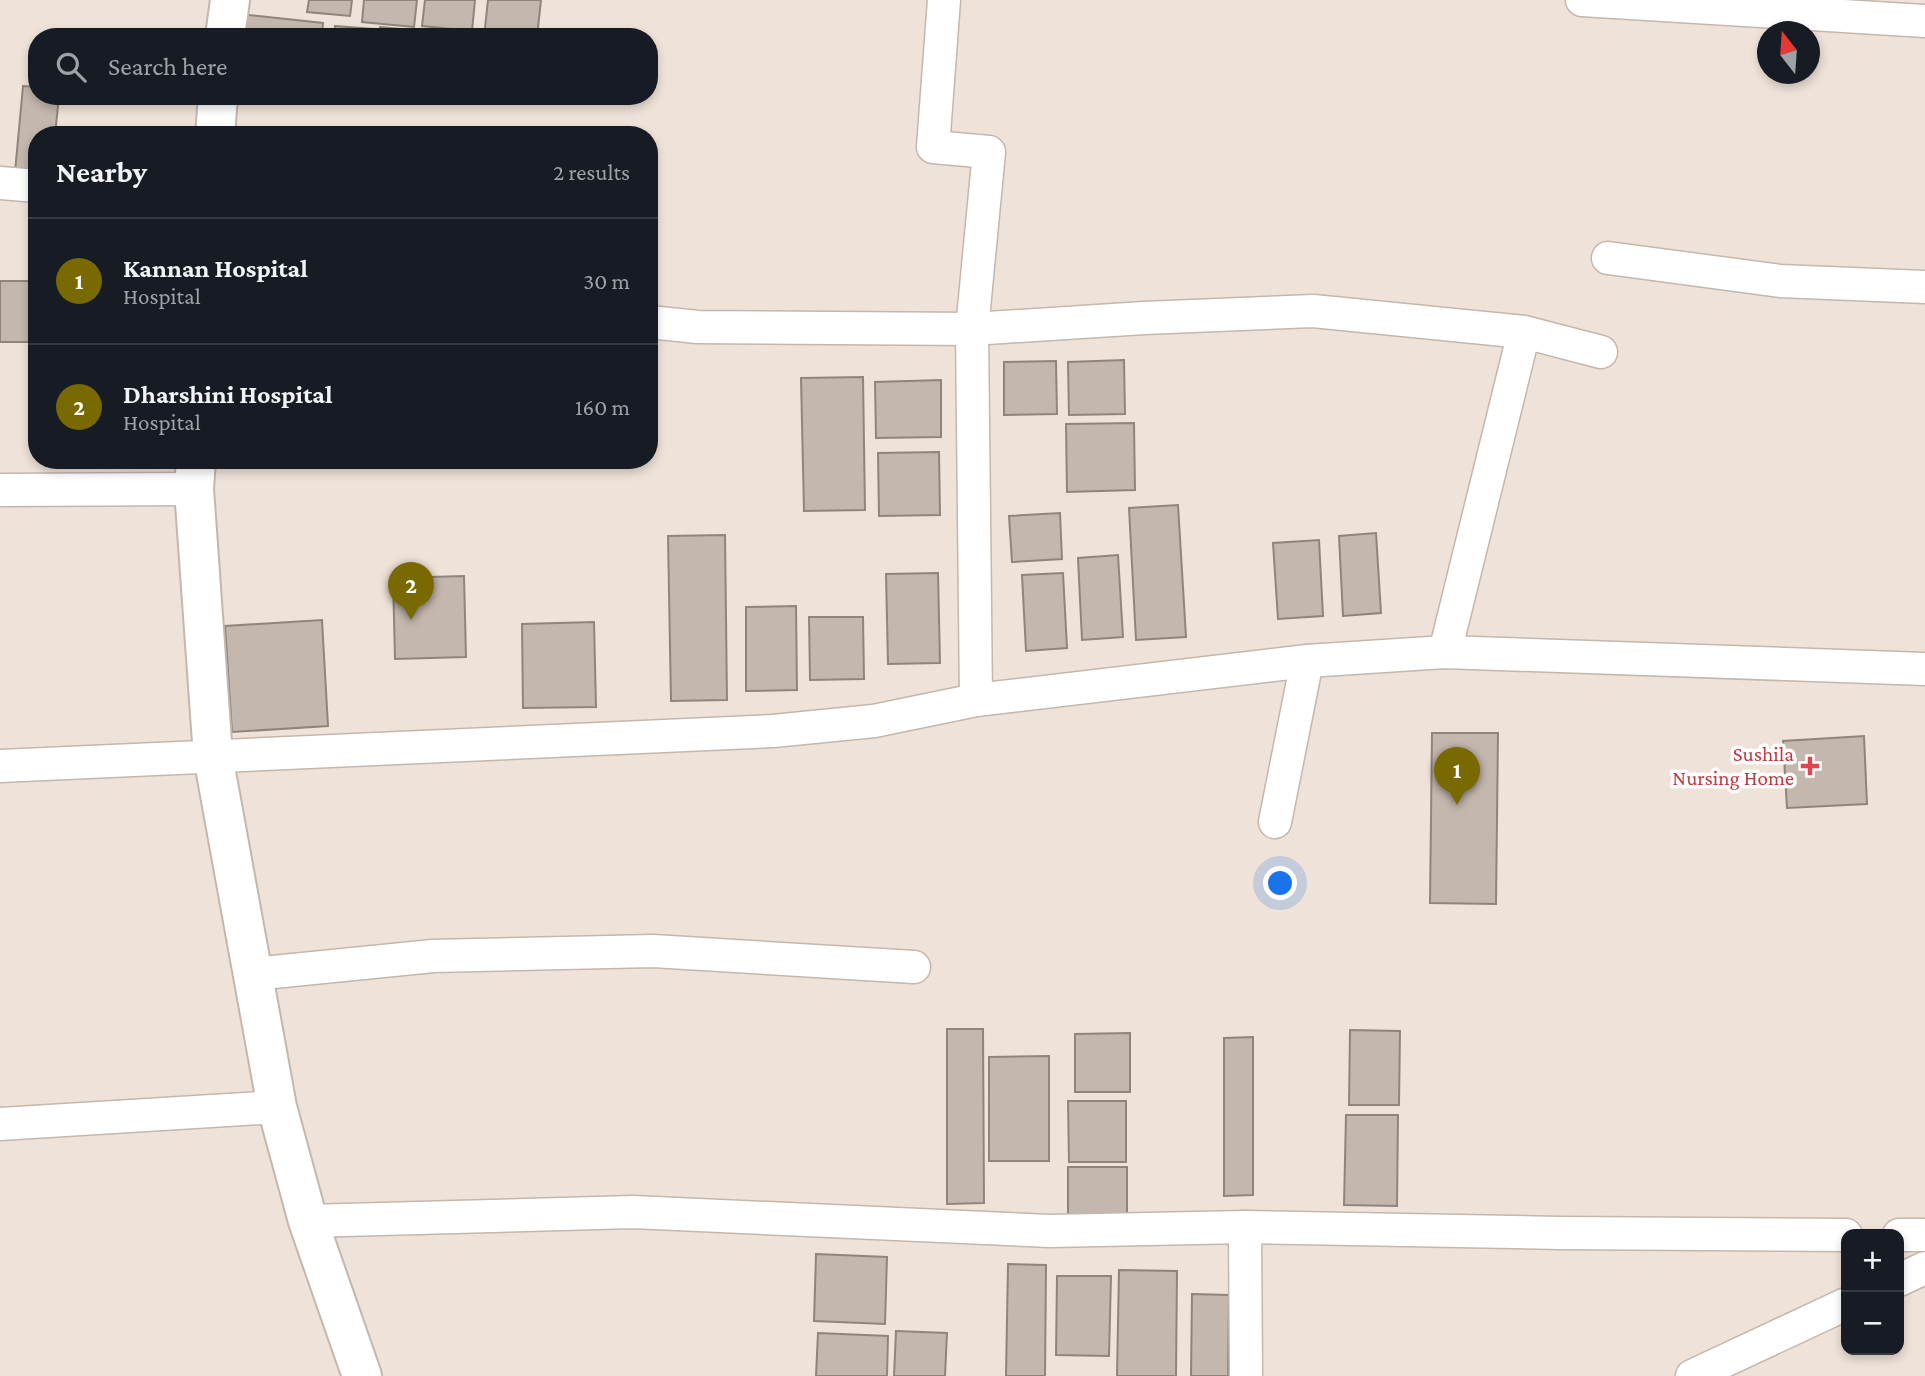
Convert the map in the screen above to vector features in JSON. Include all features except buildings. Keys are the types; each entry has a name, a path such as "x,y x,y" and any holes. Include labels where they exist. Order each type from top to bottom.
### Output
{"street":[{"path":"226,28 230,0"},
{"path":"944,0 933,147 989,152 972,330 976,700"},
{"path":"1582,0 1835,7 1925,21"},
{"path":"216,126 217,105"},
{"path":"0,183 28,185"},
{"path":"1608,258 1780,281 1925,287"},
{"path":"658,323 698,327 972,330 1144,317 1313,311 1524,332 1601,352"},
{"path":"1445,652 1524,332"},
{"path":"0,490 195,475 213,756 277,1107 307,1220 362,1376"},
{"path":"0,766 773,731 874,721 976,700 1307,661 1445,652 1925,669"},
{"path":"1275,822 1307,661"},
{"path":"253,974 433,956 653,951 914,967"},
{"path":"0,1125 277,1107"},
{"path":"307,1220 633,1212 1050,1231 1245,1227 1841,1235"},
{"path":"1245,1227 1245,1376"},
{"path":"1904,1235 1925,1235"},
{"path":"1904,1278 1925,1268"},
{"path":"1692,1376 1841,1306"}],"place":[{"name":"Dharshini Hospital","path":"411,620"},
{"name":"Sushila Nursing Home","path":"1810,766"},
{"name":"Kannan Hospital","path":"1457,805"}]}
